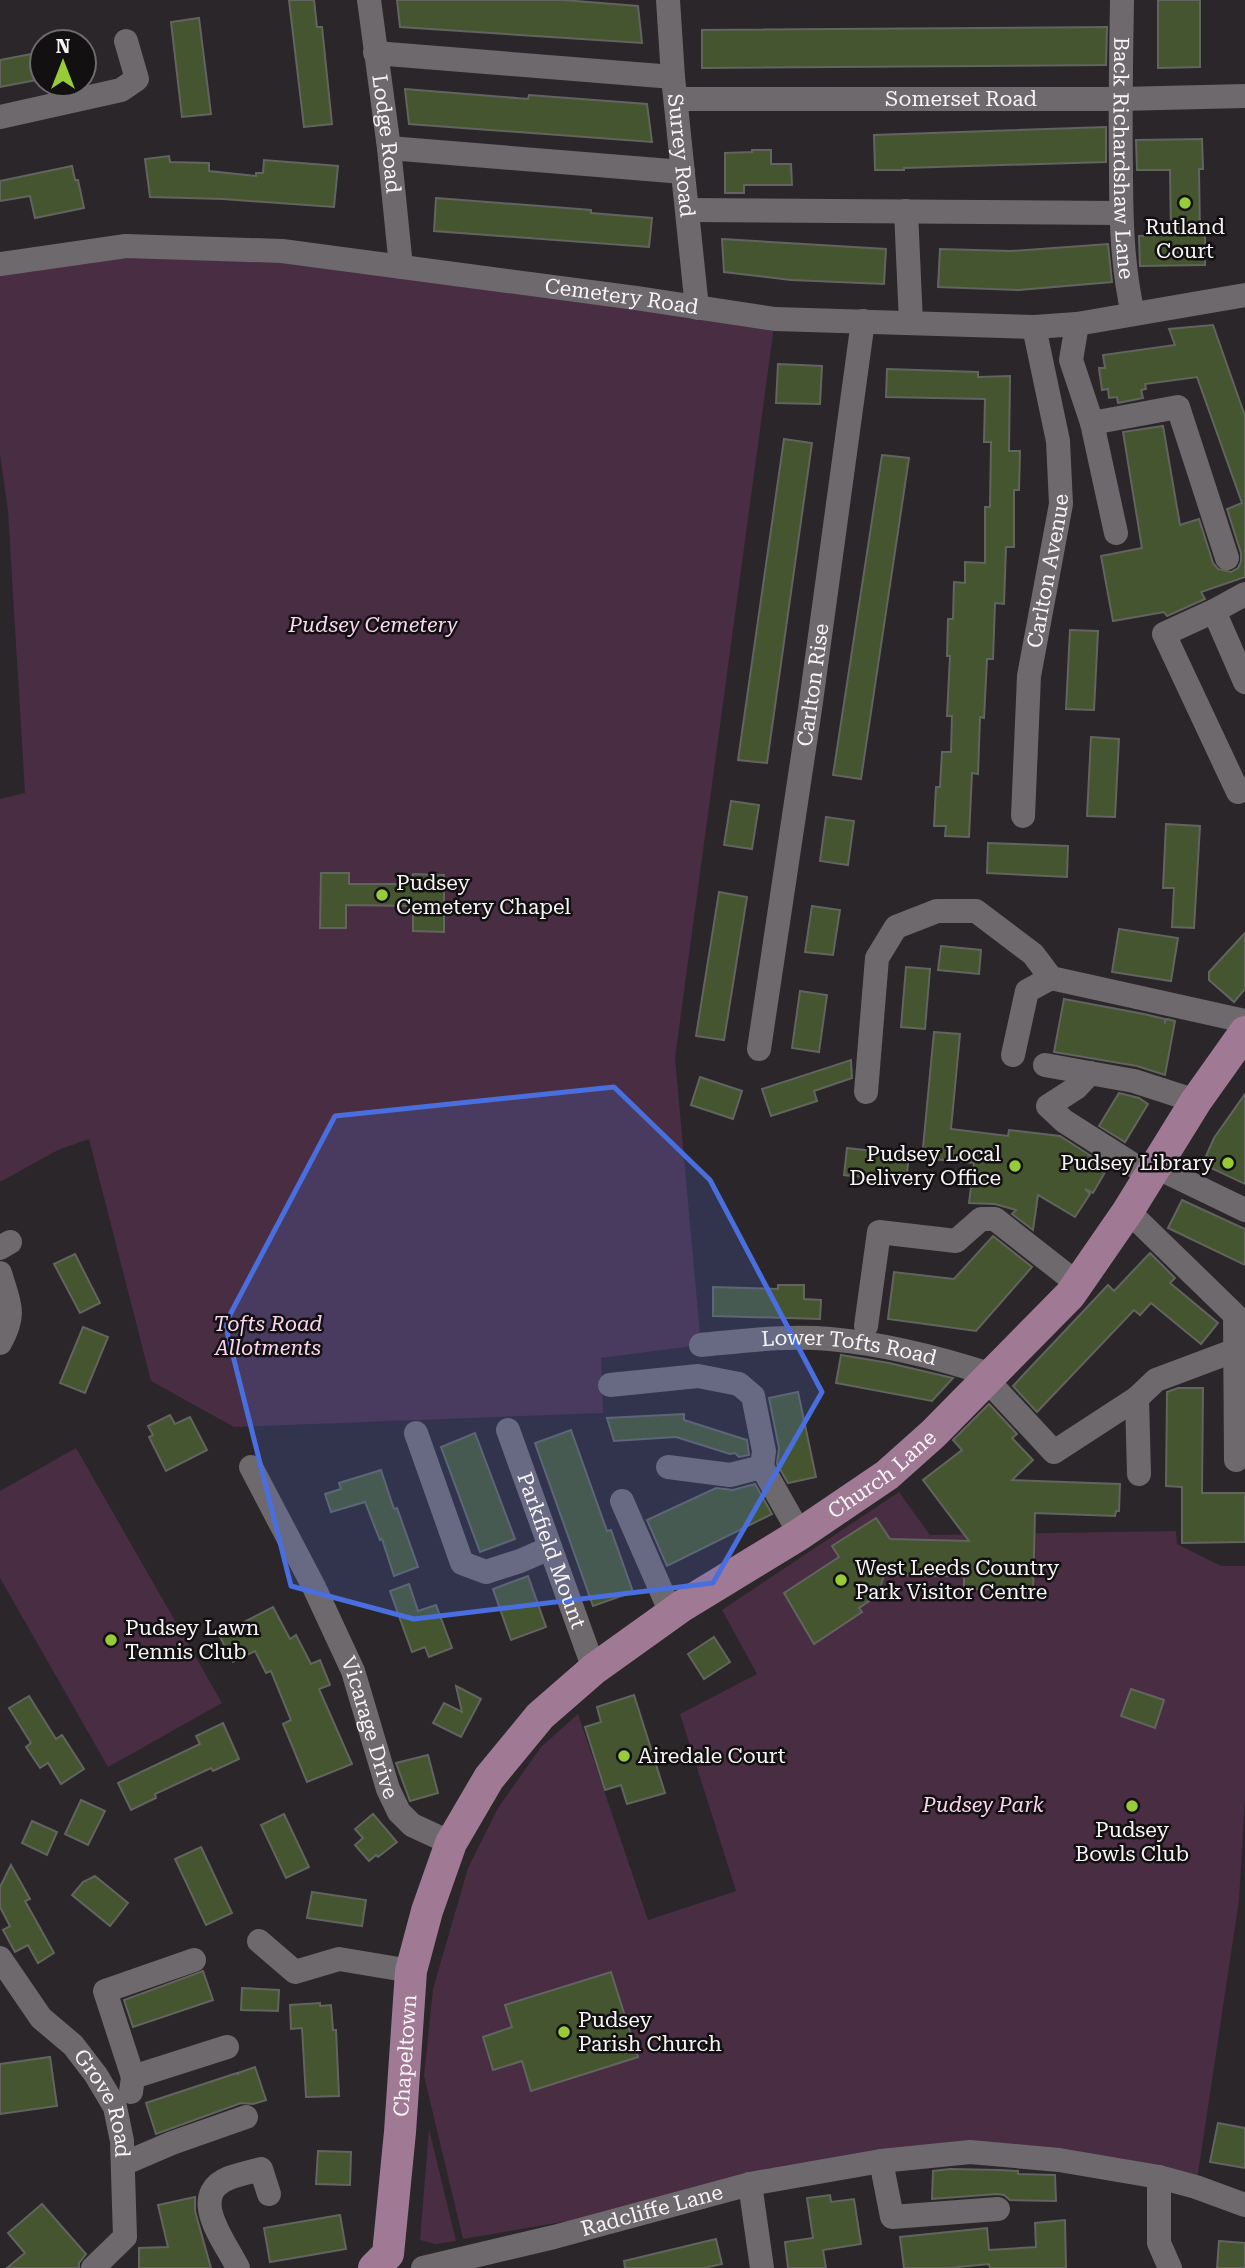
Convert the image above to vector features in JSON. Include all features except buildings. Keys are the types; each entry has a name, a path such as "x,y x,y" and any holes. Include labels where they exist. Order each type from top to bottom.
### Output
{"main road":[{"name":"Church Lane","path":"452,1843 489,1778 540,1716 594,1669 671,1613 800,1534 887,1475 990,1378 1070,1295 1128,1211 1196,1101 1243,1034"},
{"name":"Chapeltown","path":"381,2261 400,2132 411,1971 427,1911 452,1843"}],"street":[{"name":"Lodge Road","path":"369,0 389,148 401,267"},
{"name":"Surrey Road","path":"668,0 682,172 697,308"},
{"name":"Back Richardshaw Lane","path":"1122,0 1121,213 1126,285 1133,314"},
{"path":"0,117 121,90 137,79 126,41"},
{"name":"Somerset Road","path":"375,53 675,88 1120,99 1245,96"},
{"path":"389,148 682,172"},
{"path":"687,210 1121,213"},
{"path":"906,211 911,323"},
{"name":"Cemetery Road","path":"0,264 126,246 282,251 775,319 1034,327 1077,324 1245,295"},
{"name":"Carlton Rise","path":"759,1049 808,723 863,321"},
{"path":"1077,324 1071,360 1092,423 1116,533"},
{"name":"Carlton Avenue","path":"1023,816 1028,676 1061,504 1058,442 1034,327"},
{"path":"1092,423 1178,407 1227,558"},
{"path":"1245,594 1164,634 1238,792 1245,789"},
{"path":"1214,611 1245,682"},
{"path":"866,1092 877,958 896,927 937,911 976,911 1033,954 1051,978 1243,1034"},
{"path":"1013,1055 1027,991 1051,978"},
{"path":"1045,1065 1134,1082 1196,1101"},
{"path":"1090,1073 1076,1088 1048,1106 1064,1121 1152,1171 1245,1210"},
{"path":"1128,1211 1240,1314 1236,1350 1236,1460"},
{"path":"866,1326 879,1232 956,1241 981,1219 995,1219 1078,1284"},
{"path":"0,1273 11,1310 10,1325 0,1343"},
{"name":"Lower Tofts Road","path":"701,1345 776,1338 830,1339 934,1356 990,1378"},
{"path":"990,1378 1054,1452 1137,1398 1156,1380 1236,1350"},
{"path":"610,1384 698,1376 739,1384 752,1396 764,1451 762,1467 800,1534"},
{"path":"1137,1398 1139,1474"},
{"name":"Parkfield Mount","path":"508,1430 594,1669"},
{"path":"416,1433 462,1563 486,1572 550,1548"},
{"name":"Vicarage Drive","path":"251,1467 314,1587 353,1671 388,1789 399,1812 412,1825 452,1843"},
{"path":"668,1467 730,1475 762,1467"},
{"path":"622,1501 671,1613"},
{"path":"259,1941 295,1972 339,1959 411,1971"},
{"name":"Grove Road","path":"0,1958 41,2018 73,2045 96,2075 115,2107 122,2141 125,2238 93,2268"},
{"path":"115,2107 131,2092 133,2077 105,1991 194,1960"},
{"path":"133,2077 227,2047"},
{"path":"123,2164 172,2143 246,2117"},
{"name":"Radcliffe Lane","path":"381,2261 421,2268 541,2240 750,2184 881,2161 970,2152 1059,2160 1159,2177 1245,2205"},
{"path":"881,2161 892,2217 998,2209"},
{"path":"237,2268 218,2235 211,2217 209,2200 215,2187 227,2178 261,2169 270,2194"},
{"path":"1159,2177 1159,2243 1170,2268"},
{"path":"750,2184 762,2268"}],"highlighted area":[{"path":"614,1087 710,1180 822,1392 713,1583 414,1619 291,1586 225,1324 335,1116"}],"green space":[{"name":"Pudsey Cemetery","path":"282,251 775,319 675,1058 701,1345 601,1358 603,1413 234,1427 151,1381 89,1139 58,1150 0,1182 0,799 25,793 8,511 0,454 0,264"},
{"name":"Pudsey Lawn Tennis Club","path":"76,1448 222,1703 108,1767 0,1578 0,1491"},
{"name":"Pudsey Park","path":"899,1492 930,1535 1176,1531 1177,1544 1221,1566 1245,1566 1245,1798 1239,1900 1196,2187 970,2152 463,2239 424,2076 433,1989 468,1868 498,1808 541,1747 578,1714 648,1920 736,1891 680,1714 757,1674 722,1610"},
{"path":"429,2129 456,2241 435,2244 420,2240"}],"place":[{"name":"Rutland Court","path":"1185,203"},
{"name":"Pudsey Cemetery Chapel","path":"382,895"},
{"name":"Pudsey Library","path":"1228,1163"},
{"name":"Pudsey Local Delivery Office","path":"1015,1166"},
{"name":"West Leeds Country Park Visitor Centre","path":"841,1580"},
{"name":"Pudsey Lawn Tennis Club","path":"111,1640"},
{"name":"Airedale Court","path":"624,1756"},
{"name":"Pudsey Bowls Club","path":"1132,1806"},
{"name":"Pudsey Parish Church","path":"564,2032"}],"park label":[{"name":"Tofts Road Allotments","path":"268,1336"}]}
